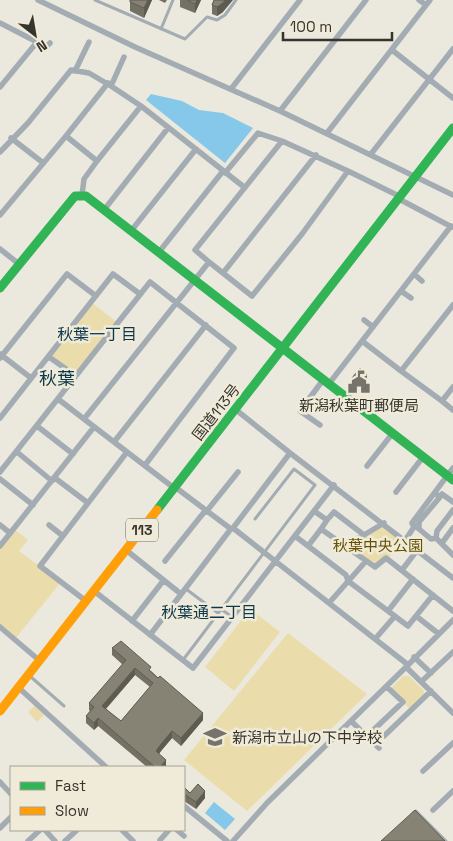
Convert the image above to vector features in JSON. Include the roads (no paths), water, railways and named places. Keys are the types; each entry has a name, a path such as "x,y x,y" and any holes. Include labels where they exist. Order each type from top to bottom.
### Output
{"main road":[{"name":"国道113号","path":"2,705 19,688 453,128"},
{"path":"0,288 64,207 75,196 82,195 159,252 392,434 451,475"}],"street":[{"path":"38,0 280,110 453,195"},
{"path":"231,89 300,0"},
{"path":"280,110 366,0"},
{"path":"327,133 428,3 419,0"},
{"path":"0,23 37,42 47,46 50,43"},
{"path":"1,85 37,42"},
{"path":"75,71 89,42"},
{"path":"371,154 453,49"},
{"path":"392,50 453,98"},
{"path":"0,215 42,162 109,84 124,57"},
{"path":"0,152 11,138 28,123 71,70 89,73 109,84 141,106 244,187"},
{"path":"82,195 84,179 96,161 141,106"},
{"path":"104,210 168,128"},
{"path":"159,252 258,133 316,154 329,164 348,171 452,227 362,341 300,411 320,426"},
{"path":"66,136 96,161"},
{"path":"11,138 42,162"},
{"path":"282,141 195,250 252,296 323,207 329,194 348,171"},
{"path":"131,231 196,150"},
{"path":"223,273 316,154"},
{"path":"0,249 19,264"},
{"path":"84,419 209,262"},
{"path":"32,378 1,355 67,274 96,296"},
{"path":"0,418 113,274 140,294"},
{"path":"414,274 422,281"},
{"path":"0,472 150,282 234,348 144,465"},
{"path":"401,291 411,298"},
{"path":"401,371 453,306"},
{"path":"364,320 373,327"},
{"path":"114,442 206,326"},
{"path":"362,341 453,410"},
{"path":"49,357 76,376"},
{"path":"442,401 453,387"},
{"path":"58,399 144,465 276,561 407,665 431,691 452,709"},
{"path":"235,410 406,539 453,578"},
{"path":"37,426 73,454"},
{"path":"0,546 94,427"},
{"path":"367,466 392,434"},
{"path":"16,452 88,503"},
{"path":"86,601 40,566 127,452"},
{"path":"150,635 290,453"},
{"path":"396,492 423,457"},
{"path":"165,561 238,472"},
{"path":"406,539 414,527 412,523 434,493 451,475"},
{"path":"0,479 33,505"},
{"path":"94,591 193,668 334,486"},
{"path":"434,493 440,497"},
{"path":"419,529 419,522 442,494 453,502"},
{"path":"436,538 437,531 453,510"},
{"path":"314,511 327,520"},
{"path":"308,546 334,512 364,535"},
{"path":"345,546 384,523"},
{"path":"412,523 431,539 436,538 442,543 443,548 453,555"},
{"path":"49,525 63,536"},
{"path":"0,526 10,533"},
{"path":"442,543 453,528"},
{"path":"321,529 375,567 386,558 453,610"},
{"path":"295,536 346,575 348,581 408,626 434,595"},
{"path":"126,550 181,594"},
{"path":"402,570 418,550"},
{"path":"329,603 366,561"},
{"path":"388,611 413,579"},
{"path":"132,621 163,581"},
{"path":"375,639 395,616"},
{"path":"416,616 439,634"},
{"path":"233,841 267,803 453,620"},
{"path":"0,627 40,661"},
{"path":"422,682 453,652"},
{"path":"414,658 431,673"},
{"path":"366,737 402,702 387,687"},
{"path":"19,688 105,766"},
{"path":"384,736 431,691"},
{"path":"351,721 378,748"},
{"path":"423,771 453,743"},
{"path":"0,782 10,793"},
{"path":"433,810 453,791"},
{"path":"185,807 227,841"},
{"path":"0,828 10,818"},
{"path":"28,841 39,831"},
{"path":"65,841 76,831"},
{"path":"123,831 133,841"},
{"path":"160,840 169,831"},
{"path":"178,831 184,836"}],"lane":[{"path":"95,0 185,39 207,17 217,20 226,15 236,0"},
{"path":"161,29 173,0"},
{"path":"182,660 315,485 294,469 255,519"},
{"path":"185,588 218,613"},
{"path":"221,609 233,618"},
{"path":"29,675 64,706"},
{"path":"409,817 416,811 446,841"}],"water":[{"path":"151,94 182,101 199,110 223,113 253,128 225,163 146,100"},
{"path":"214,802 235,819 225,830 205,813"}],"place":[{"name":"新潟秋葉町郵便局","path":"359,382"},
{"name":"新潟市立山の下中学校","path":"215,737"}],"district":[{"name":"秋葉一丁目","path":"97,334"},
{"name":"秋葉","path":"57,378"},
{"name":"秋葉通二丁目","path":"209,612"}],"park label":[{"name":"秋葉中央公園","path":"378,545"}]}
